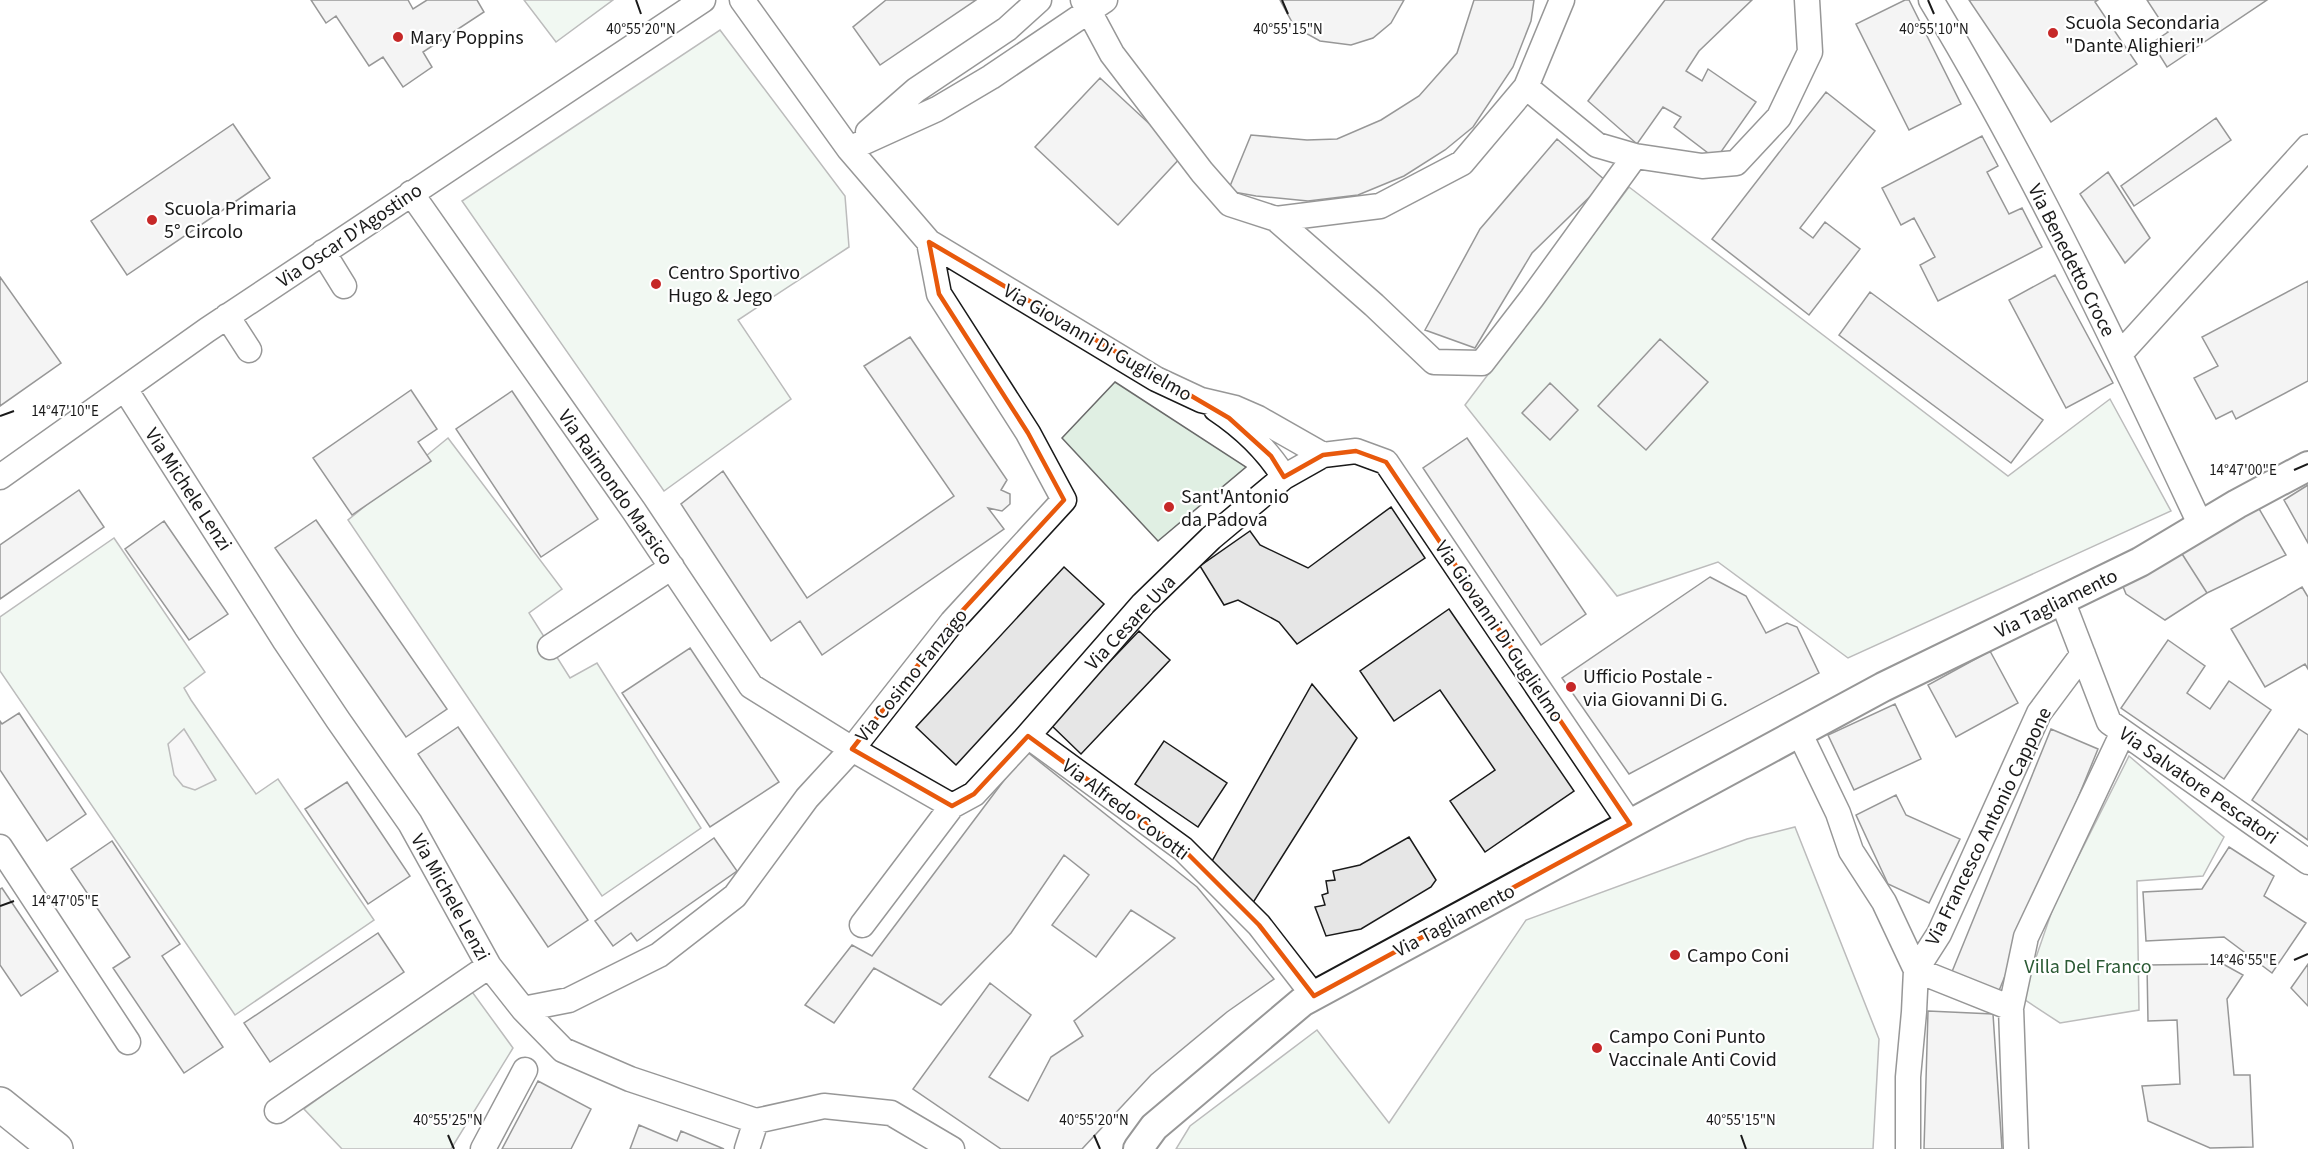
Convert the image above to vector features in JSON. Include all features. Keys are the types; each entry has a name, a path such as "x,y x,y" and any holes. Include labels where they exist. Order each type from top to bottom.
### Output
{"main road":[{"path":"0,1104 56,1149"}],"street":[{"name":"Via Oscar D'Agostino","path":"0,477 227,316 703,0"},
{"name":"Via Giovanni Di Guglielmo","path":"742,0 849,149 929,243 1126,362 1201,400 1235,408 1258,418 1323,455 1356,451 1386,462 1630,824"},
{"path":"849,149 916,90 1007,29 1040,0"},
{"path":"1276,219 1380,207 1462,163 1526,87 1562,0"},
{"path":"1526,87 1597,145 1635,156 1702,166 1736,164 1779,117 1810,52 1808,0"},
{"name":"Via Benedetto Croce","path":"1931,0 1978,78 2120,354 2201,526"},
{"path":"849,149 937,109 991,77 1093,4 1112,54 1202,172 1230,204 1276,219 1374,305 1434,362 1482,363 1635,156"},
{"path":"2120,354 2308,147"},
{"name":"Via Raimondo Marsico","path":"411,193 672,567 751,686 852,749"},
{"name":"Via Cosimo Fanzago","path":"523,1009 568,1000 659,956 735,896 807,798 852,749 952,622 1064,500 1028,433 939,294 929,243"},
{"path":"323,252 344,286"},
{"path":"227,316 249,350"},
{"name":"Via Michele Lenzi","path":"125,389 285,641 410,823 489,966 523,1009 563,1050 630,1079 756,1121"},
{"path":"1201,400 1229,418 1254,440 1271,456 1284,477"},
{"name":"Via Cesare Uva","path":"862,925 952,806 974,794 1028,736 1143,604 1211,538 1284,477 1323,455"},
{"name":"Via Tagliamento","path":"1138,1149 1154,1127 1302,1002 1893,682 2140,562 2308,466"},
{"path":"550,647 672,567"},
{"name":"Via Salvatore Pescatori","path":"2062,600 2109,722 2308,862"},
{"name":"Via Francesco Antonio Cappone","path":"1908,1149 1908,1077 1916,970 1939,934 2039,713 2083,654"},
{"path":"1799,732 1838,813 1851,851 1884,902 1916,970 2011,1008"},
{"path":"2016,1149 2011,1008 2026,937 2123,732"},
{"name":"Via Alfredo Covotti","path":"1028,736 1183,849 1259,925 1314,996"},
{"path":"852,749 952,806"},
{"path":"0,847 128,1042"},
{"path":"277,1111 489,966"},
{"path":"483,1149 525,1070"},
{"path":"747,1149 756,1121 825,1106 891,1113 952,1149"}],"highlighted area":[{"path":"929,242 1229,418 1271,456 1284,477 1323,455 1356,451 1386,462 1630,824 1314,996 1259,925 1183,849 1028,736 974,794 952,806 852,749 952,622 1064,500 1028,433 939,294"}],"green space":[{"path":"524,0 613,0 556,42"},
{"name":"Centro Sportivo Hugo & Jego","path":"720,30 845,196 849,247 738,320 791,399 664,491 462,201"},
{"path":"1629,187 2008,476 2110,399 2171,511 1848,658 1718,562 1617,596 1465,405"},
{"path":"1115,382 1246,467 1158,541 1062,438"},
{"path":"448,438 562,589 529,613 570,678 597,663 701,828 602,896 348,520"},
{"path":"114,538 205,672 184,688 191,700 256,794 278,779 374,920 235,1015 0,671 0,617"},
{"name":"Villa Del Franco","path":"2129,756 2224,837 2203,876 2137,881 2139,1010 2060,1023 2022,998 2054,905"},
{"name":"Campo Coni","path":"1795,827 1879,1039 1873,1149 1176,1149 1190,1126 1317,1030 1389,1123 1526,920 1747,839"},
{"path":"470,989 513,1048 451,1149 342,1149 304,1109"}],"shaded area":[{"path":"184,729 216,780 195,790 183,786 174,775 168,744"}],"building":[{"name":"Mary Poppins","path":"311,0 408,0 413,9 427,0 477,0 484,12 423,52 432,67 403,87 383,57 369,66 336,16 326,23"},
{"path":"886,0 976,0 880,65 853,27"},
{"path":"1280,0 1404,0 1391,23 1373,38 1351,45 1320,41 1300,30 1292,22"},
{"path":"1474,0 1534,0 1531,21 1513,67 1473,127 1445,150 1404,176 1358,195 1308,201 1228,191 1251,135 1307,140 1337,139 1381,120 1419,96 1457,53"},
{"path":"1665,0 1752,0 1699,51 1686,71 1702,81 1708,69 1756,102 1716,159 1674,127 1681,117 1663,107 1637,144 1588,101"},
{"path":"1909,0 1961,104 1909,130 1856,24"},
{"name":"Scuola Secondaria \"Dante Alighieri\"","path":"1969,0 2098,0 2095,2 2137,64 2051,122"},
{"name":"Scuola Secondaria \"Dante Alighieri\"","path":"2147,0 2267,0 2167,67 2152,43 2168,32"},
{"path":"1100,78 1183,155 1118,225 1035,147"},
{"path":"1826,92 1875,131 1800,228 1813,238 1825,222 1860,249 1809,315 1712,239"},
{"path":"2216,118 2231,140 2134,206 2121,186"},
{"path":"233,124 270,178 127,275 91,221"},
{"path":"1982,136 1998,166 1987,172 2009,214 2022,208 2042,247 1938,301 1920,265 1935,257 1914,218 1901,225 1882,188"},
{"path":"1557,139 1606,181 1532,253 1475,348 1425,330 1480,229"},
{"path":"2108,172 2150,238 2125,263 2080,194"},
{"path":"2055,275 2113,383 2066,408 2009,300"},
{"path":"0,277 61,363 0,406"},
{"path":"2308,281 2308,381 2236,419 2232,411 2216,419 2194,378 2218,366 2202,337"},
{"path":"1870,292 2043,420 2011,463 1839,335"},
{"path":"910,337 1007,480 1001,490 1010,494 1010,504 1002,511 988,508 1004,529 822,655 800,621 771,641 681,504 723,471 807,598 954,496 864,366"},
{"path":"1660,339 1708,382 1646,450 1598,406"},
{"path":"1550,383 1578,410 1550,440 1522,413"},
{"path":"411,390 437,429 418,442 431,461 352,515 313,458"},
{"path":"512,391 598,519 541,557 456,429"},
{"path":"1467,438 1586,614 1541,645 1423,468"},
{"path":"2308,485 2308,543 2284,500"},
{"path":"79,490 104,527 0,599 0,545"},
{"path":"1391,507 1425,558 1297,644 1279,622 1238,600 1224,605 1200,566 1250,531 1260,545 1308,568"},
{"path":"2258,507 2286,555 2207,593 2177,546"},
{"path":"316,520 447,709 406,737 275,548"},
{"path":"164,521 228,614 189,640 125,549"},
{"path":"2177,546 2207,593 2165,620 2126,594 2120,579"},
{"path":"1064,567 1104,604 956,765 916,727"},
{"path":"1710,577 1746,596 1766,633 1787,623 1797,627 1819,673 1629,774 1562,678"},
{"path":"2302,587 2308,597 2308,669 2305,664 2265,687 2231,629"},
{"path":"1449,609 1574,791 1485,852 1450,801 1495,770 1440,690 1394,721 1360,671"},
{"path":"1139,631 1170,660 1081,754 1050,724"},
{"path":"2168,640 2205,666 2187,693 2210,709 2229,681 2271,710 2224,779 2121,708"},
{"path":"690,648 779,782 710,827 622,693"},
{"path":"1990,651 2018,703 1956,737 1928,685"},
{"path":"1312,684 1357,738 1249,909 1211,863"},
{"path":"1895,704 1921,759 1854,790 1828,735"},
{"path":"19,713 86,814 47,841 0,770 0,721 2,724"},
{"path":"458,727 588,920 548,947 418,754"},
{"path":"2051,729 2098,749 1996,998 1949,979"},
{"path":"2299,729 2308,735 2308,840 2252,800"},
{"path":"1164,741 1227,783 1198,827 1135,784"},
{"path":"1026,751 1197,887 1274,979 1227,1012 1151,1075 1082,1149 1001,1149 913,1089 990,983 1031,1015 989,1077 1028,1101 1051,1057 1083,1036 1074,1021 1175,938 1131,910 1096,957 1052,925 1089,875 1064,855 1011,933 941,1005 874,968 834,1023 805,1005 852,945 872,956"},
{"path":"347,782 410,876 368,904 305,809"},
{"path":"1896,795 1906,815 1960,839 1929,903 1888,884 1856,815"},
{"path":"1409,837 1436,880 1431,887 1361,929 1326,936 1315,907 1325,905 1322,895 1328,893 1326,881 1335,880 1333,871 1360,865"},
{"path":"714,838 737,871 637,941 631,933 613,946 595,921"},
{"path":"112,841 180,944 162,956 223,1047 184,1073 113,968 130,957 71,869"},
{"path":"2229,847 2274,876 2264,896 2306,923 2272,973 2224,937 2146,941 2143,892 2202,889"},
{"path":"2,888 58,971 21,996 0,965 0,889"},
{"path":"378,933 404,972 270,1062 244,1023"},
{"path":"2223,964 2243,975 2227,999 2234,1075 2250,1075 2253,1147 2210,1148 2148,1121 2142,1086 2180,1084 2177,1020 2148,1021 2147,965"},
{"path":"2308,964 2308,1006 2291,988"},
{"path":"1928,1011 1993,1014 2002,1149 1924,1149"},
{"path":"538,1081 591,1109 571,1149 502,1149"},
{"path":"639,1125 677,1141 681,1131 724,1149 630,1149"}],"place":[{"name":"Scuola Secondaria \"Dante Alighieri\"","path":"2053,33"},
{"name":"Mary Poppins","path":"398,37"},
{"name":"Scuola Primaria 5° Circolo","path":"152,220"},
{"name":"Centro Sportivo Hugo & Jego","path":"656,284"},
{"name":"Sant'Antonio da Padova","path":"1169,507"},
{"name":"Ufficio Postale - via Giovanni Di G.","path":"1571,687"},
{"name":"Campo Coni","path":"1675,955"},
{"name":"Campo Coni Punto Vaccinale Anti Covid","path":"1597,1048"}]}
